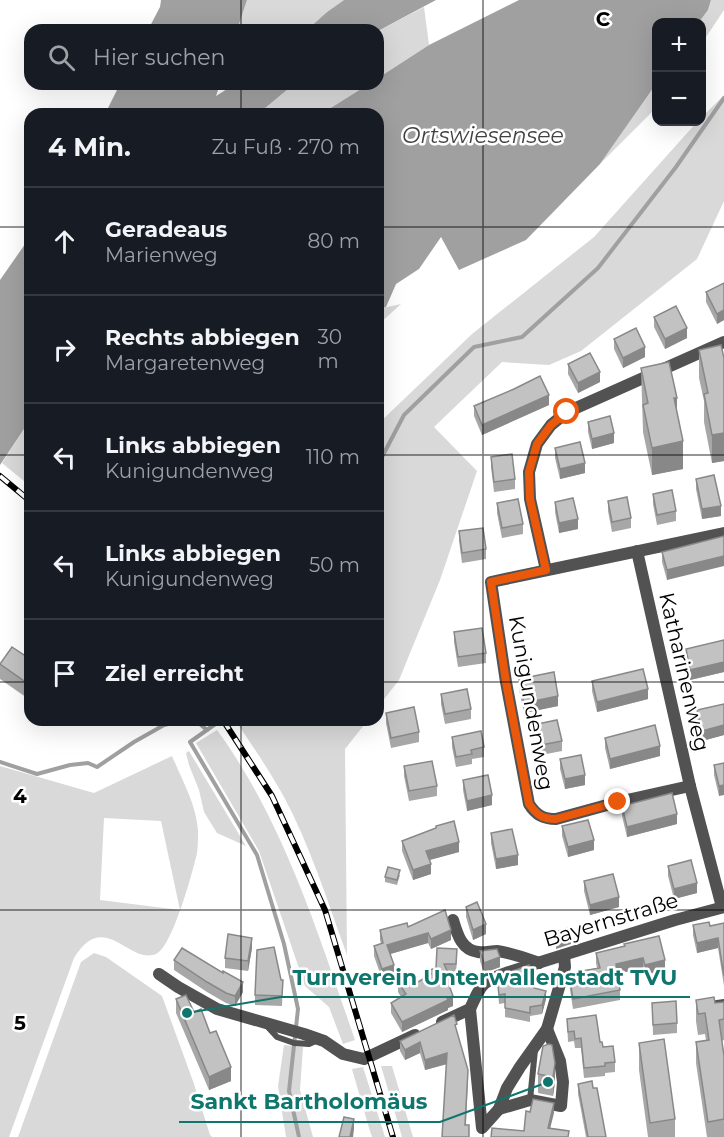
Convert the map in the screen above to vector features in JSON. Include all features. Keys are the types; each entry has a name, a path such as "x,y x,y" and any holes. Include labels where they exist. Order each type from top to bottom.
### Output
{"street":[{"path":"724,342 567,412 551,425 537,444 529,472 530,499 546,570 724,533"},
{"name":"Katharinenweg","path":"637,550 690,786 723,907"},
{"name":"Kunigundenweg","path":"546,570 491,582 506,682 529,804 535,813 546,819 556,819 690,786"},
{"name":"Bayernstraße","path":"470,1009 479,990 488,980 675,920 723,907"},
{"path":"453,920 459,939 467,949 520,955 539,963"},
{"path":"482,1132 499,1109 507,1088 520,1066 547,1029 565,968 564,955"},
{"path":"159,974 217,1009 320,1039 343,1054 364,1059 470,1009 482,1132"},
{"path":"499,1109 530,1100 561,1106 563,1083 560,1061 547,1029"}],"lane":[{"path":"701,1004 724,1002"},
{"path":"263,1023 277,1037 294,1043 309,1044 320,1039"},
{"path":"530,1100 535,1048"}],"shaded area":[{"path":"247,0 344,0 314,24 239,24"},
{"path":"711,0 724,0 724,10 706,37 706,18 702,18"},
{"path":"424,7 429,45 384,74 384,28"},
{"path":"287,90 359,90 331,108 265,108"},
{"path":"652,90 652,112 600,164"},
{"path":"724,95 724,201 697,259 581,351 549,365 502,362 434,427 477,471 440,580 399,680 384,699 384,418 472,334 594,237 693,126 706,126 706,113"},
{"path":"401,304 384,320 384,308"},
{"path":"24,429 24,481 2,463"},
{"path":"239,726 363,726 345,749 347,955 302,835 272,777"},
{"path":"217,730 241,765 280,840 313,919 355,1040 343,1044 329,1007 305,986 259,851 196,743"},
{"path":"189,751 246,846 217,833 204,812 186,753"},
{"path":"172,756 188,792 197,820 197,850 191,876 181,908 169,938 156,954 146,955 116,941 96,938 85,944 74,958 9,1137 0,1137 0,766 94,793","holes":["104,818 161,821 180,910 100,900"]},
{"path":"94,953 106,957 162,996 212,1137 18,1137 81,962"},
{"path":"284,1045 303,1047 300,1090 313,1137 286,1137 278,1086"},
{"path":"381,1066 392,1066 413,1137 402,1137"},
{"path":"363,1067 385,1137 372,1137 369,1128 352,1069"}],"water":[{"path":"161,0 247,0 239,24 151,24"},
{"path":"344,0 436,0 384,28 384,24 314,24"},
{"name":"Ortswiesensee","path":"519,0 711,0 702,18 652,18 652,90 600,164 526,240 459,270 441,237 419,269 396,284 384,308 384,108 331,108 359,90 384,90 384,74 429,45"},
{"path":"117,90 218,90 216,96 226,90 287,90 265,108 108,108"},
{"path":"24,246 24,429 0,465 0,280"}],"building":[{"path":"724,283 724,310 717,314 706,292"},
{"path":"676,306 687,328 665,339 654,317"},
{"path":"636,328 645,347 623,358 614,339"},
{"path":"721,345 724,358 724,433 712,435 704,394 708,393 699,350"},
{"path":"590,353 600,372 578,383 568,364"},
{"path":"669,362 683,441 652,448 643,405 648,403 641,368"},
{"path":"540,376 549,395 482,425 474,406"},
{"path":"610,416 614,433 592,439 588,422"},
{"path":"580,442 585,463 560,469 555,448"},
{"path":"512,454 515,479 494,482 491,457"},
{"path":"714,475 721,506 702,509 696,479"},
{"path":"672,490 676,511 657,515 653,494"},
{"path":"627,497 631,518 612,522 608,501"},
{"path":"573,498 578,519 559,523 555,502"},
{"path":"518,499 523,524 502,528 497,503"},
{"path":"483,528 486,549 462,553 459,531"},
{"path":"724,536 724,556 667,570 662,552"},
{"path":"482,628 486,653 458,657 454,632"},
{"path":"724,640 724,662 690,670 686,649"},
{"path":"12,647 24,655 24,681 0,664"},
{"path":"643,669 648,689 597,702 592,681"},
{"path":"554,672 558,696 524,703 519,679"},
{"path":"467,689 471,709 445,714 441,694"},
{"path":"724,704 724,725 702,731 697,710"},
{"path":"414,707 419,732 391,738 386,713"},
{"path":"557,720 562,741 541,745 537,724"},
{"path":"655,725 660,746 610,759 605,738"},
{"path":"481,731 484,747 471,750 472,754 456,757 452,737"},
{"path":"581,755 585,775 565,779 560,759"},
{"path":"432,761 437,786 409,791 404,766"},
{"path":"724,763 724,785 719,786 714,765"},
{"path":"488,775 492,795 467,801 463,780"},
{"path":"672,793 677,814 627,827 622,806"},
{"path":"588,820 594,840 568,847 562,826"},
{"path":"454,821 459,842 426,851 431,864 413,870 402,841"},
{"path":"512,829 518,855 496,859 491,833"},
{"path":"691,860 697,883 674,889 668,866"},
{"path":"388,867 400,870 397,880 385,877"},
{"path":"613,874 619,897 590,905 584,881"},
{"path":"477,902 486,924 473,930 466,907"},
{"path":"445,910 451,930 431,939 428,933 387,945 394,965 382,969 374,946 383,943 380,930 407,923 408,927"},
{"path":"709,922 710,926 724,923 724,976 718,938 697,943 693,925"},
{"path":"569,928 571,934 556,939 555,932"},
{"path":"228,934 252,938 248,961 225,958"},
{"path":"659,936 665,960 645,965 643,958 616,964 620,990 573,999 569,973 600,968 596,953"},
{"path":"274,947 281,980 283,980 282,996 255,995 257,950"},
{"path":"182,948 223,973 223,971 243,982 235,996 207,982 174,960"},
{"path":"437,948 457,949 456,964 444,964 449,975 446,977 453,996 402,1022 391,1003 406,994 398,982 410,975 415,984 431,974 430,970 436,968"},
{"path":"497,949 500,957 484,963 480,951"},
{"path":"529,965 534,988 546,991 542,1005 530,1007 530,1013 505,1008 505,994 499,995 497,977"},
{"path":"186,995 194,1012 201,1009 210,1033 216,1031 231,1067 209,1077 176,999"},
{"path":"714,997 715,1003 724,1002 724,1019 719,1020 724,1056 724,1119 708,1122 696,1042 709,1040 705,1013 698,1014 696,1000"},
{"path":"676,1001 677,1023 653,1025 652,1003"},
{"path":"454,1015 468,1070 465,1125 469,1125 469,1137 442,1137 447,1053 425,1060 420,1042 405,1050 400,1041"},
{"path":"596,1015 600,1042 603,1047 613,1046 615,1062 605,1063 605,1066 584,1068 581,1038 575,1039 574,1031 568,1032 567,1019"},
{"path":"664,1039 675,1119 650,1123 639,1043"},
{"path":"552,1045 555,1063 553,1077 538,1074 543,1046"},
{"path":"592,1081 593,1088 597,1088 606,1137 588,1137 578,1084"},
{"path":"533,1099 554,1103 548,1128 569,1131 568,1137 491,1137 492,1128 524,1131 526,1111 530,1112"},
{"path":"344,1117 354,1119 350,1137 339,1137"}],"waterway":[{"path":"384,453 404,415 474,347 522,337 598,268 676,167 724,98"},
{"path":"0,762 37,774 70,765 88,763 97,767 162,726"},
{"path":"202,726 207,730"},
{"path":"213,726 190,742 257,855 284,944 298,1009 289,1091 299,1137"}],"railway":[{"path":"0,476 24,496"},
{"path":"227,726 272,796 325,910 393,1137"}],"place":[{"name":"Turnverein Unterwallenstadt TVU","path":"187,1013"},
{"name":"Sankt Bartholomäus","path":"548,1082"}],"route":[{"path":"567,412 551,425 537,444 529,472 530,499 546,570 491,582 506,682 529,804 535,813 546,819 556,819 618,802"}]}
